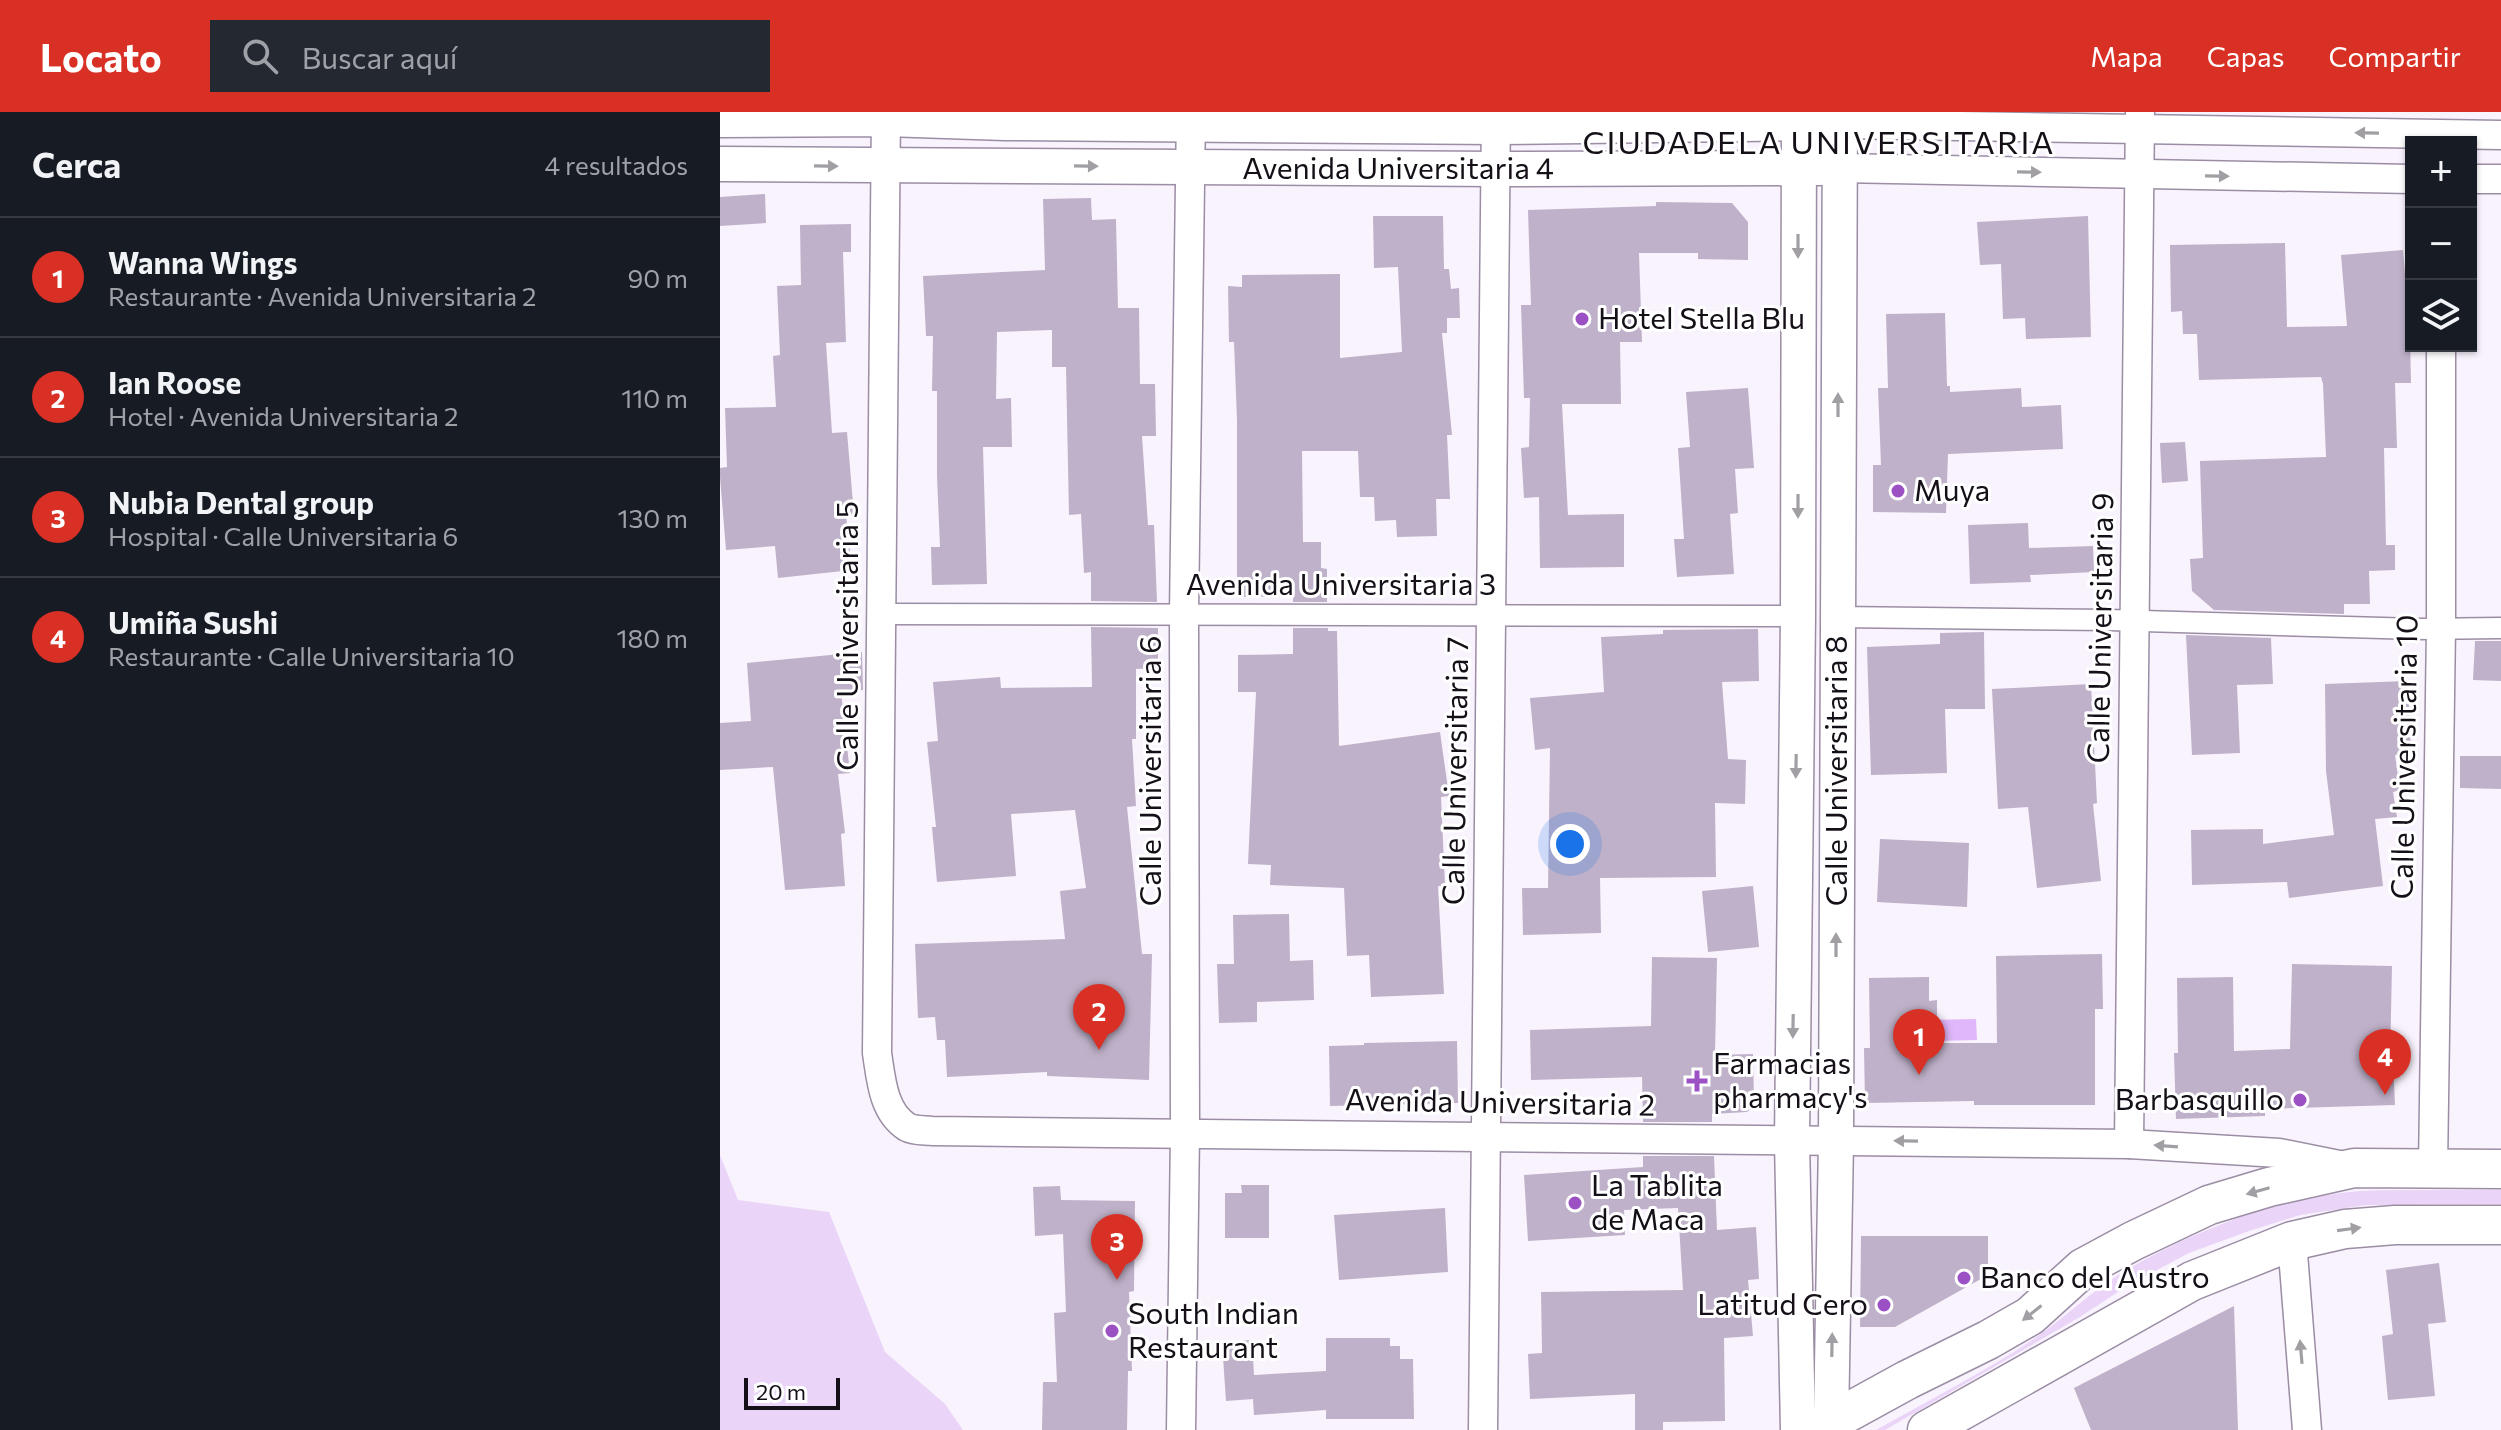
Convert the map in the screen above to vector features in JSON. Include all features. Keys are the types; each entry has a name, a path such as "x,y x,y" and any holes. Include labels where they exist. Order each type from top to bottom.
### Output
{"main road":[{"path":"1819,1428 2030,1316 2083,1268 2209,1205 2269,1187 2354,1168 2501,1169"},
{"path":"1927,1430 2192,1281 2292,1241 2345,1229 2395,1225 2501,1225"}],"street":[{"name":"Avenida Universitaria 4","path":"720,120 886,116 1005,123 1191,117 2140,120 2408,134 2501,135"},
{"name":"Calle Universitaria 5","path":"886,116 877,1053 890,1110 909,1128 932,1131"},
{"name":"Calle Universitaria 6","path":"1181,1430 1185,1133 1184,613 1191,117"},
{"name":"Calle Universitaria 8","path":"1799,118 1798,616 1792,1141 1819,1428"},
{"name":"Calle Universitaria 8","path":"1819,1428 1836,1141 1840,118"},
{"name":"Calle Universitaria 7","path":"1483,1430 1496,119"},
{"name":"Calle Universitaria 9","path":"2129,1144 2140,120"},
{"name":"Avenida Universitaria 4","path":"720,164 1839,168 2405,178"},
{"path":"2477,179 2501,179"},
{"name":"Calle Universitaria 10","path":"2433,1168 2441,628 2441,352"},
{"name":"Avenida Universitaria 3","path":"883,614 1798,616"},
{"path":"1798,616 2501,628"},
{"path":"1794,867 1836,869"},
{"name":"Avenida Universitaria 2","path":"932,1131 2129,1144 2279,1153 2354,1168"},
{"path":"2292,1241 2307,1430"}],"shaded area":[{"path":"1976,1019 1977,1040 1895,1042 1926,1020"},
{"path":"720,1155 738,1200 829,1212 885,1352 945,1404 963,1430 720,1430"},
{"path":"2501,1190 2501,1204 2366,1205 2300,1215 2249,1231 2189,1253 2127,1286 2080,1317 1885,1430 1876,1430 2016,1350 2111,1279 2178,1243 2236,1219 2297,1201 2359,1191"}],"building":[{"path":"765,194 766,223 720,226 720,197"},
{"path":"1091,198 1092,220 1116,219 1118,308 1139,308 1140,384 1155,384 1156,436 1142,436 1148,525 1154,525 1157,602 1091,601 1091,572 1084,573 1081,514 1069,515 1066,367 1052,367 1052,330 997,332 996,399 1011,398 1012,447 983,447 987,584 932,585 931,547 940,547 937,391 932,391 933,336 926,336 923,276 1045,270 1043,199"},
{"path":"1656,202 1732,203 1748,222 1748,260 1698,259 1698,253 1639,253 1642,342 1620,342 1621,404 1562,404 1568,515 1624,514 1624,567 1540,568 1539,497 1524,498 1521,448 1529,447 1530,398 1524,398 1521,305 1531,305 1528,210 1656,206"},
{"path":"1373,216 1443,216 1444,269 1449,269 1451,289 1459,288 1460,318 1447,318 1447,333 1442,333 1452,435 1447,435 1450,499 1436,499 1437,536 1397,537 1396,520 1375,521 1374,497 1360,497 1358,451 1302,451 1303,542 1321,542 1321,568 1327,569 1327,602 1293,602 1293,596 1237,597 1237,420 1234,342 1229,342 1228,286 1242,287 1242,275 1340,274 1340,358 1402,352 1398,267 1374,268"},
{"path":"2088,216 2091,337 2026,339 2025,318 2003,319 2001,264 1980,265 1977,222"},
{"path":"851,224 851,252 843,252 846,342 826,343 832,433 847,432 854,515 846,515 852,570 778,578 775,546 726,550 720,477 720,468 727,467 725,408 776,407 773,356 780,355 777,286 801,285 800,225"},
{"path":"2285,243 2287,327 2347,326 2341,255 2403,250 2405,352 2410,352 2411,383 2395,383 2397,448 2384,448 2386,545 2395,545 2395,570 2369,571 2370,604 2344,604 2344,614 2214,610 2192,591 2190,559 2203,558 2200,461 2326,457 2323,384 2321,377 2199,380 2197,334 2183,334 2182,311 2171,312 2170,245"},
{"path":"1945,313 1947,386 1950,386 1950,392 2021,388 2022,407 2061,405 2063,449 1948,454 1946,513 1873,512 1873,465 1881,465 1878,388 1888,388 1886,314"},
{"path":"1748,388 1754,468 1735,469 1738,513 1730,514 1734,574 1677,577 1674,539 1684,539 1678,448 1690,447 1686,392"},
{"path":"2185,442 2188,481 2162,483 2160,443"},
{"path":"2028,523 2029,548 2093,546 2094,572 2030,575 2031,582 1970,584 1968,525"},
{"path":"1091,627 1158,628 1158,668 1136,669 1136,739 1132,739 1136,806 1127,807 1142,954 1152,954 1149,1080 1047,1076 1047,1072 947,1077 945,1040 937,1040 935,1017 918,1018 915,944 1065,939 1060,891 1086,888 1075,810 1011,814 1016,876 937,882 932,827 936,827 927,742 938,741 933,682 1000,677 1001,688 1092,687"},
{"path":"1293,628 1337,631 1339,746 1440,732 1449,796 1441,797 1445,886 1438,886 1444,994 1371,997 1369,955 1347,956 1344,888 1270,885 1271,865 1248,864 1256,692 1238,692 1238,655 1293,654"},
{"path":"1758,629 1759,681 1722,682 1728,759 1746,760 1745,804 1715,803 1716,877 1600,878 1601,933 1523,935 1522,888 1548,888 1550,748 1535,750 1530,698 1604,692 1601,637 1663,634 1663,630"},
{"path":"1984,632 1985,709 1945,709 1947,773 1871,775 1867,647 1940,644 1940,633"},
{"path":"2186,635 2271,638 2273,684 2237,685 2240,753 2192,755"},
{"path":"2475,641 2501,641 2501,681 2473,680"},
{"path":"862,652 863,690 841,692 850,773 838,774 845,833 841,834 845,886 785,890 773,767 720,770 720,723 751,721 747,663"},
{"path":"2408,681 2411,754 2395,755 2400,790 2393,792 2397,817 2375,819 2383,886 2289,898 2287,882 2192,885 2191,830 2263,829 2263,844 2334,835 2326,771 2325,684"},
{"path":"2091,684 2097,803 2093,804 2101,881 2037,888 2028,807 1998,809 1992,689"},
{"path":"2460,756 2501,756 2501,789 2460,788"},
{"path":"1880,839 1969,843 1967,907 1877,902"},
{"path":"1753,886 1759,947 1708,952 1702,891"},
{"path":"1289,914 1290,961 1313,960 1314,1000 1257,1002 1257,1022 1219,1023 1217,964 1234,964 1233,915"},
{"path":"2102,954 2103,1009 2095,1009 2095,1105 1974,1105 1974,1101 1865,1103 1864,1048 1870,1048 1869,978 1929,977 1929,1001 1937,1000 1937,1043 1997,1043 1996,956"},
{"path":"1652,957 1717,958 1715,1055 1753,1054 1754,1101 1747,1112 1712,1114 1712,1122 1643,1122 1642,1077 1531,1080 1530,1030 1651,1026"},
{"path":"2292,964 2392,966 2390,1062 2393,1062 2395,1105 2265,1109 2265,1116 2176,1119 2174,1053 2178,1053 2177,978 2233,977 2234,1051 2290,1049"},
{"path":"1457,1041 1458,1103 1330,1106 1329,1046"},
{"path":"1643,1156 1714,1156 1717,1230 1756,1227 1759,1279 1748,1280 1753,1336 1724,1338 1725,1421 1663,1422 1663,1430 1635,1430 1635,1394 1530,1399 1528,1354 1542,1353 1541,1292 1683,1290 1678,1208 1624,1210 1625,1235 1528,1241 1524,1175 1643,1167"},
{"path":"1241,1185 1269,1185 1269,1238 1225,1238 1225,1193 1242,1193"},
{"path":"1060,1186 1061,1200 1135,1201 1134,1291 1129,1292 1132,1371 1128,1371 1127,1430 1042,1430 1043,1382 1057,1382 1054,1313 1066,1312 1063,1234 1035,1236 1033,1187"},
{"path":"1445,1208 1448,1272 1339,1280 1334,1215"},
{"path":"1861,1236 1988,1236 1988,1275 1895,1327 1860,1327"},
{"path":"2439,1263 2446,1322 2428,1324 2435,1396 2388,1400 2382,1336 2393,1334 2386,1270"},
{"path":"2234,1306 2238,1430 2091,1430 2074,1388"},
{"path":"1326,1338 1390,1338 1390,1346 1400,1346 1400,1359 1413,1359 1414,1419 1326,1419 1326,1410 1254,1415 1253,1399 1226,1401 1222,1342 1252,1340 1254,1375 1326,1371"}],"place":[{"name":"Hotel Stella Blu","path":"1582,319"},
{"name":"Muya","path":"1898,491"},
{"name":"Ian Roose","path":"1099,1050"},
{"name":"Wanna Wings","path":"1919,1075"},
{"name":"Farmacias pharmacy's","path":"1697,1081"},
{"name":"Umiña Sushi","path":"2385,1095"},
{"name":"Barbasquillo","path":"2300,1100"},
{"name":"La Tablita de Maca","path":"1575,1203"},
{"name":"Banco del Austro","path":"1964,1278"},
{"name":"Nubia Dental group","path":"1117,1280"},
{"name":"Latitud Cero","path":"1884,1305"},
{"name":"South Indian Restaurant","path":"1112,1331"}],"district":[{"name":"CIUDADELA UNIVERSITARIA","path":"1819,143"}]}
